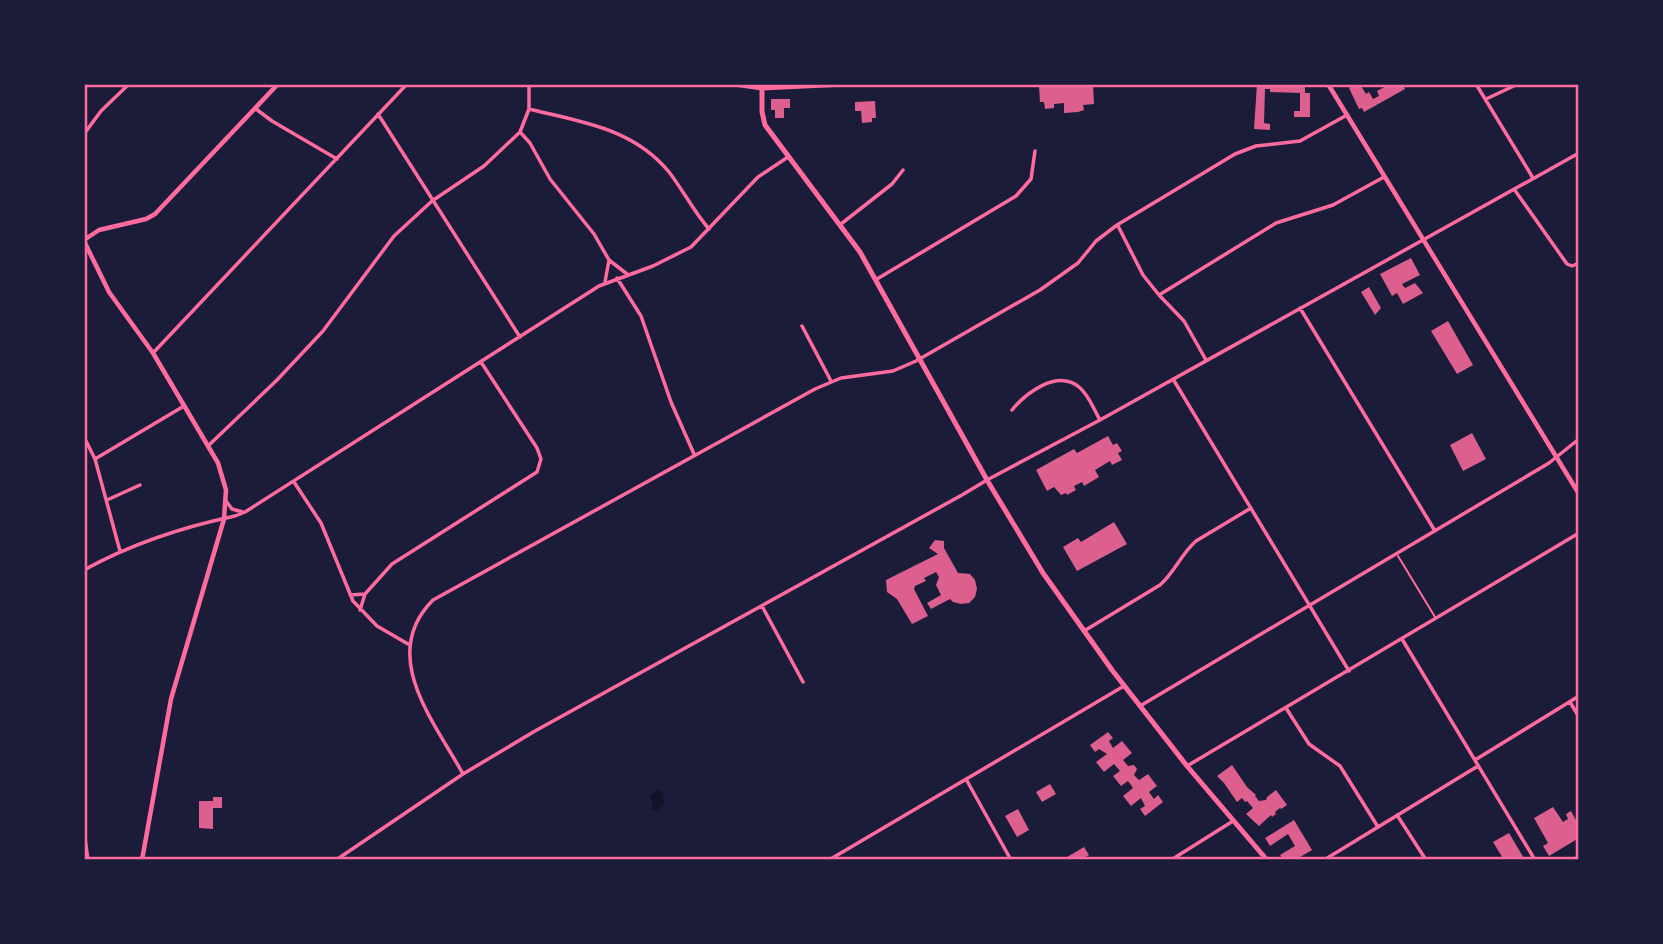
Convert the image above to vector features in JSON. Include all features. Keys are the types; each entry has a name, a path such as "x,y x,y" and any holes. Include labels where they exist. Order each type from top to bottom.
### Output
{"main road":[{"path":"734,84 846,84"},
{"path":"762,86 764,121 788,157 841,224 877,279 987,480 1043,573 1124,686 1187,766 1267,860"}],"street":[{"path":"84,134 101,111 129,84"},
{"path":"142,860 172,699 224,519 226,501 223,475 208,446 153,353 109,292 84,240 99,230 146,219 155,214 278,84"},
{"path":"153,353 407,84"},
{"path":"208,446 277,380 323,331 394,236 432,201 484,166 520,132 529,109 529,84"},
{"path":"1328,84 1579,494"},
{"path":"1476,84 1533,178"},
{"path":"1486,99 1518,84"},
{"path":"256,108 337,159"},
{"path":"529,109 600,126 621,134 644,148 671,174 709,229"},
{"path":"378,114 520,337"},
{"path":"463,774 413,681 409,665 408,644 418,619 439,596 831,381 893,370 920,357 1062,276 1078,263 1096,241 1118,225 1235,154 1256,146 1293,143 1347,115"},
{"path":"520,132 530,143 550,179 594,234 609,260 628,274"},
{"path":"877,279 1016,196 1031,178 1035,151"},
{"path":"336,860 463,774 535,731 1579,153"},
{"path":"84,570 120,551 170,533 245,512 605,283 675,256 696,243 761,174 788,157"},
{"path":"841,224 892,184 903,170"},
{"path":"1159,295 1276,223 1333,205 1384,177"},
{"path":"1514,189 1567,264 1572,266 1579,262"},
{"path":"1118,225 1136,262 1159,295 1184,321 1206,360"},
{"path":"605,283 609,260"},
{"path":"617,278 641,316 671,402 695,454"},
{"path":"1300,308 1435,531"},
{"path":"802,326 831,381"},
{"path":"360,610 365,594 392,564 537,472 541,458 537,448 481,362"},
{"path":"1173,378 1349,671"},
{"path":"1012,410 1019,402 1046,384 1063,381 1076,385 1085,393 1100,420"},
{"path":"94,459 184,405"},
{"path":"84,437 94,459 120,551"},
{"path":"1140,706 1557,457 1579,439"},
{"path":"293,481 321,523 350,595 360,610 377,626 408,644"},
{"path":"106,500 140,485"},
{"path":"226,501 232,509 245,512"},
{"path":"1084,631 1160,585 1196,541 1251,508"},
{"path":"1187,766 1579,533"},
{"path":"350,595 365,594"},
{"path":"762,606 803,682"},
{"path":"1402,639 1535,860"},
{"path":"829,860 1124,686"},
{"path":"1475,760 1579,696"},
{"path":"1570,702 1579,717"},
{"path":"1286,708 1309,744 1340,766 1378,827"},
{"path":"1324,860 1478,766"},
{"path":"966,779 1011,860"},
{"path":"1397,815 1426,860"},
{"path":"1171,860 1233,821"},
{"path":"84,831 88,860"}],"lane":[{"path":"1397,553 1435,618"}],"shaded area":[{"path":"658,789 663,792 664,805 656,811 651,808 653,803 650,796"}],"building":[{"path":"1093,84 1094,104 1083,105 1084,110 1064,113 1064,103 1045,109 1044,102 1040,102 1039,86"},
{"path":"1257,84 1305,84 1305,93 1310,93 1310,117 1294,117 1294,111 1300,111 1300,93 1270,92 1270,89 1265,89 1264,123 1270,124 1270,130 1254,129"},
{"path":"1364,84 1361,86 1373,99 1379,96 1377,91 1390,84 1403,84 1405,89 1364,112 1362,108 1359,109 1349,88"},
{"path":"771,99 790,99 790,108 784,108 784,118 775,118 775,110 771,110"},
{"path":"875,101 876,118 872,118 872,122 862,123 861,111 855,111 855,102"},
{"path":"1411,258 1420,275 1402,284 1405,288 1415,283 1423,293 1403,304 1397,293 1392,296 1380,274"},
{"path":"1369,287 1381,308 1375,315 1361,292"},
{"path":"1448,321 1473,365 1457,374 1431,331"},
{"path":"1472,433 1486,459 1463,471 1450,445"},
{"path":"1108,436 1113,445 1117,443 1122,451 1118,453 1122,460 1112,465 1110,461 1095,470 1099,477 1084,486 1082,482 1074,486 1076,490 1067,495 1061,495 1054,487 1047,491 1036,470 1074,449 1077,453"},
{"path":"1114,522 1127,544 1077,571 1063,547 1078,538 1081,542"},
{"path":"935,540 944,541 944,548 958,573 970,574 975,580 975,597 969,603 961,604 950,599 931,609 927,603 941,595 936,585 939,577 936,572 915,586 914,589 928,616 912,624 897,599 887,592 886,580 938,554 929,548"},
{"path":"1108,732 1113,738 1109,741 1113,748 1122,741 1132,753 1123,760 1128,766 1134,765 1137,769 1134,775 1139,780 1148,774 1157,786 1149,792 1154,799 1158,795 1163,802 1145,816 1140,809 1145,806 1141,798 1131,806 1123,796 1133,788 1128,781 1121,786 1113,776 1120,771 1114,764 1104,772 1096,762 1107,754 1099,749 1095,752 1090,745"},
{"path":"1232,765 1259,801 1266,800 1276,790 1287,805 1259,826 1246,814 1253,808 1242,798 1237,802 1217,776"},
{"path":"1050,784 1056,794 1042,802 1036,792"},
{"path":"213,797 222,797 222,808 213,808 213,829 199,828 199,801 213,801"},
{"path":"1553,807 1563,822 1568,819 1566,814 1571,811 1577,822 1579,821 1579,838 1549,856 1543,846 1548,843 1534,818"},
{"path":"1018,809 1029,830 1017,837 1005,816"},
{"path":"1294,820 1312,850 1295,860 1284,860 1280,855 1295,846 1288,834 1270,846 1265,838"},
{"path":"1509,833 1525,860 1504,860 1493,842"},
{"path":"1084,847 1089,855 1080,860 1062,860"}],"waterway":[{"path":"84,773 84,793"}]}
